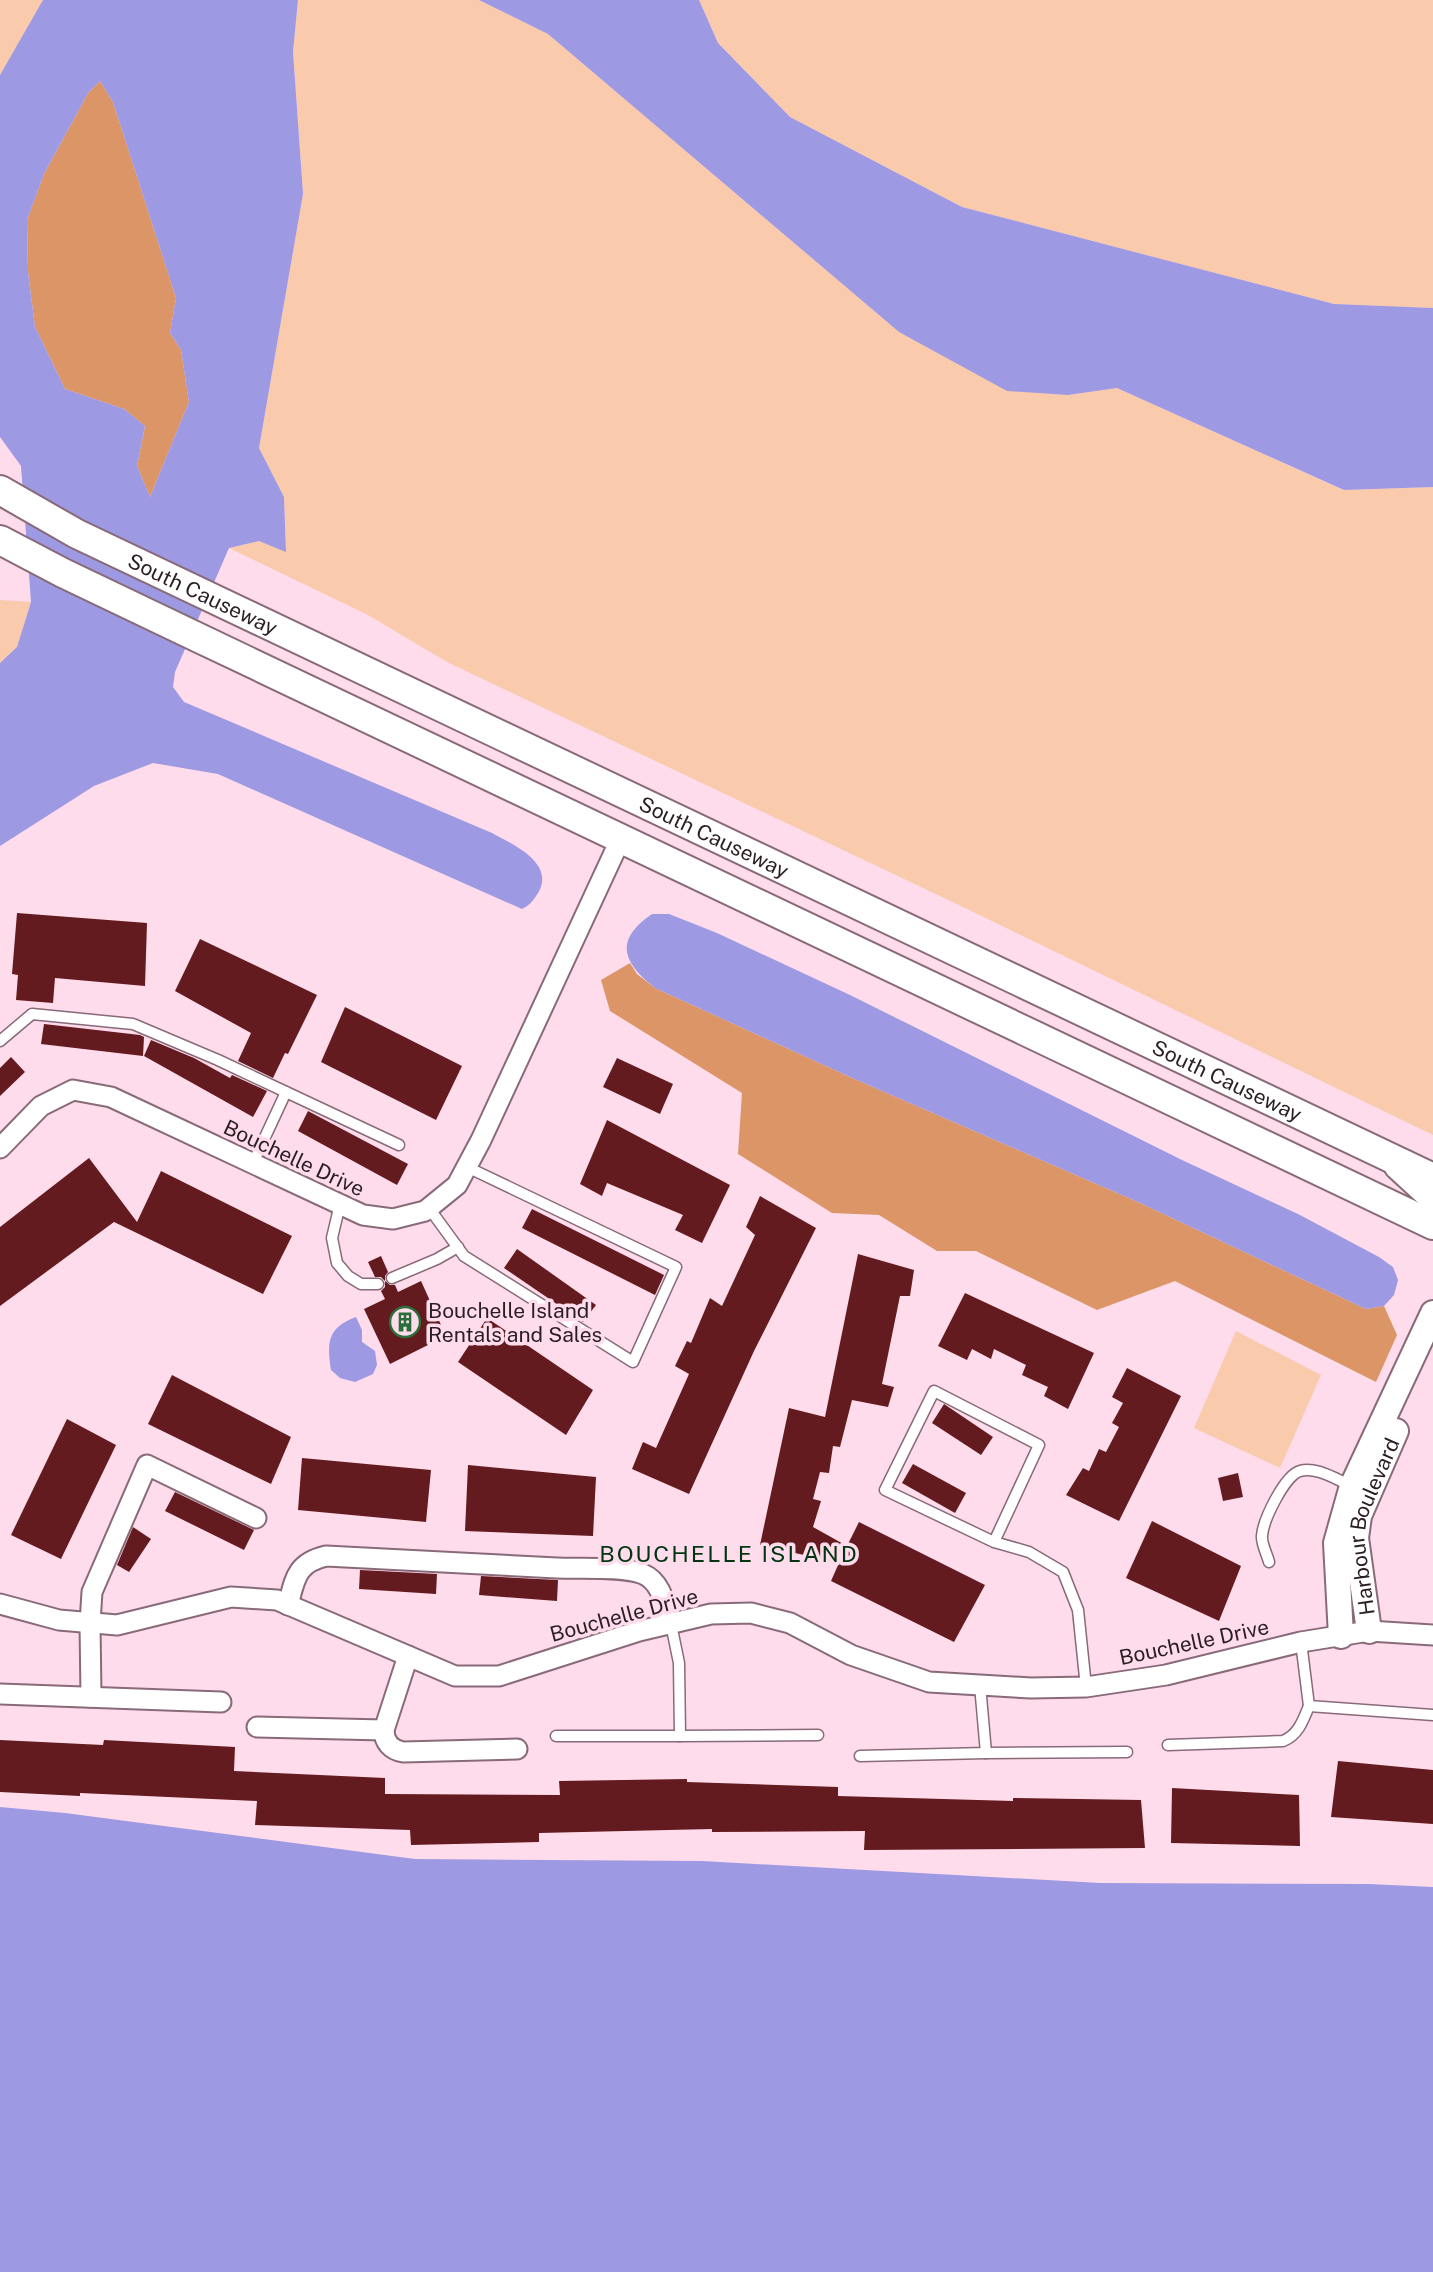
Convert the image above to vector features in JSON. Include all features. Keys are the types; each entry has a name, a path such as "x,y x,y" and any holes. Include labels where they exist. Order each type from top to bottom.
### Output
{"main road":[{"name":"South Causeway","path":"0,490 77,534 1433,1178"},
{"name":"South Causeway","path":"0,540 63,573 1433,1225"},
{"path":"497,733 590,797 621,838 633,834 667,834 803,899 877,914"}],"street":[{"name":"Bouchelle Drive","path":"0,1147 41,1106 73,1090 111,1097 363,1216 393,1219 425,1211 457,1185 467,1167 621,838"},
{"path":"1380,1153 1433,1199"},
{"path":"1341,1636 1336,1543 1433,1313"},
{"name":"Harbour Boulevard","path":"1369,1632 1356,1538 1360,1489 1433,1348"},
{"path":"91,1697 92,1592 146,1465 256,1518"},
{"path":"288,1605 297,1575 304,1565 326,1556 596,1569 633,1571 653,1581 660,1590 671,1624"},
{"name":"Bouchelle Drive","path":"0,1604 59,1620 117,1625 230,1597 277,1600 454,1676 499,1676 639,1631 711,1614 751,1613 790,1623 851,1655 929,1682 1031,1688 1086,1687 1166,1675 1301,1642 1369,1632 1433,1634"},
{"path":"408,1656 384,1730 389,1746 403,1752 517,1749"},
{"path":"0,1694 220,1702"},
{"path":"257,1727 384,1730"}],"lane":[{"path":"0,1041 32,1014 132,1024 218,1060 399,1145"},
{"path":"253,1163 286,1092"},
{"path":"429,1208 464,1256 633,1362 676,1267 467,1167"},
{"path":"340,1205 332,1238 337,1263 348,1276 361,1284 378,1284"},
{"path":"392,1278 458,1247"},
{"path":"994,1542 1039,1445 934,1391 885,1490 994,1542 1030,1552 1063,1572 1078,1610 1086,1687"},
{"path":"1269,1562 1261,1537 1276,1498 1290,1477 1301,1470 1318,1471 1360,1489"},
{"path":"671,1624 679,1663 680,1736"},
{"path":"1168,1745 1283,1741 1290,1738 1297,1731 1309,1706 1301,1642"},
{"path":"980,1685 986,1753"},
{"path":"1309,1706 1433,1715"},
{"path":"556,1736 818,1735"},
{"path":"860,1756 1126,1752"}],"shaded area":[{"path":"0,0 43,0 0,75"},
{"path":"43,0 298,0 293,52 303,194 259,448 284,497 286,552 259,541 229,548 175,672 173,687 184,702 492,833 520,849 537,864 542,882 535,898 522,909 218,774 153,763 94,786 0,846 0,663 17,647 31,602 21,466 0,437 0,75","holes":["100,81 113,102 176,298 170,333 181,350 189,402 150,497 137,466 145,426 124,409 65,389 35,327 28,272 27,220 44,174 88,93"]},
{"path":"298,0 479,0 548,34 899,332 1007,390 1068,395 1117,388 1343,490 1433,487 1433,1135 963,907 447,662 368,615 229,548 259,541 286,551 284,497 259,448 303,194 293,52"},
{"path":"479,0 699,0 718,43 790,117 962,207 1334,304 1433,308 1433,487 1344,490 1117,388 1068,395 1007,391 899,332 548,34"},
{"path":"699,0 1433,0 1433,308 1334,304 962,207 790,117 718,43"},
{"path":"100,81 113,102 176,298 170,333 181,350 189,402 150,497 137,466 145,426 124,409 65,389 35,327 28,272 27,220 44,174 88,93"},
{"path":"0,600 31,602 17,647 0,663"},
{"path":"652,914 669,914 717,933 1298,1214 1393,1267 1398,1280 1394,1295 1384,1306 1366,1309 1138,1202 850,1077 655,988 635,969 627,951 632,933"},
{"path":"630,963 637,974 655,988 850,1077 1138,1202 1366,1309 1384,1306 1397,1335 1376,1382 1175,1281 1097,1310 976,1251 937,1251 879,1215 832,1213 738,1154 742,1093 610,1011 601,980"},
{"path":"356,1317 362,1330 362,1342 375,1351 377,1365 373,1374 355,1382 340,1378 331,1370 329,1351 334,1331"},
{"path":"1236,1331 1321,1375 1280,1468 1194,1428"},
{"path":"0,1807 65,1813 415,1859 702,1861 1100,1883 1369,1884 1433,1887 1433,2272 0,2272"}],"building":[{"path":"17,913 147,923 145,986 55,978 53,1003 16,1000 18,975 12,974"},
{"path":"200,939 317,995 273,1078 238,1061 251,1033 175,991"},
{"path":"345,1007 462,1066 436,1120 321,1062"},
{"path":"44,1024 140,1035 144,1037 143,1056 41,1044"},
{"path":"151,1040 194,1058 230,1078 232,1075 267,1091 253,1117 144,1056"},
{"path":"11,1057 25,1072 0,1096 0,1068"},
{"path":"617,1058 673,1084 660,1114 603,1087"},
{"path":"308,1111 408,1164 397,1185 298,1131"},
{"path":"607,1120 730,1185 702,1243 675,1230 683,1215 607,1183 602,1196 580,1184"},
{"path":"89,1158 137,1222 161,1171 292,1236 263,1294 114,1222 0,1306 0,1227"},
{"path":"760,1196 816,1228 754,1351 689,1494 632,1469 643,1442 656,1448 689,1374 675,1366 687,1341 691,1343 710,1298 722,1306 755,1235 746,1227"},
{"path":"532,1209 664,1275 655,1295 522,1228"},
{"path":"517,1249 596,1305 583,1322 504,1268"},
{"path":"858,1254 914,1270 910,1296 900,1296 882,1384 894,1387 888,1407 852,1400 840,1447 833,1446 829,1473 820,1472 813,1499 821,1501 813,1527 847,1546 859,1522 985,1585 954,1642 831,1581 839,1563 760,1545 789,1408 825,1417"},
{"path":"381,1256 388,1272 385,1281 381,1277 375,1277 368,1262"},
{"name":"Bouchelle Island Rentals and Sales","path":"385,1281 395,1285 398,1292 421,1281 446,1336 390,1364 364,1309 385,1299 381,1291 385,1287"},
{"path":"965,1293 1094,1353 1068,1409 1044,1396 1048,1387 1022,1375 1026,1365 994,1349 991,1359 972,1349 967,1360 938,1346"},
{"path":"487,1318 593,1390 566,1435 458,1362"},
{"path":"1127,1368 1181,1396 1119,1521 1066,1495 1083,1468 1089,1471 1099,1449 1106,1452 1119,1427 1112,1423 1123,1403 1112,1397"},
{"path":"172,1375 291,1437 271,1484 148,1424"},
{"path":"944,1404 993,1437 981,1455 932,1423"},
{"path":"67,1419 116,1445 61,1559 11,1535"},
{"path":"302,1458 431,1470 426,1522 298,1510"},
{"path":"913,1464 966,1493 955,1513 902,1483"},
{"path":"468,1465 596,1477 593,1536 465,1531"},
{"path":"1238,1473 1243,1497 1223,1501 1218,1478"},
{"path":"175,1492 254,1530 244,1550 165,1511"},
{"path":"1152,1521 1241,1566 1219,1621 1126,1578"},
{"path":"133,1527 151,1539 129,1572 117,1565"},
{"path":"360,1570 437,1574 436,1594 359,1589"},
{"path":"481,1576 558,1580 557,1601 479,1595"},
{"path":"0,1740 103,1745 104,1740 235,1747 234,1771 385,1778 385,1794 560,1795 559,1781 687,1779 687,1782 838,1787 838,1796 1013,1801 1013,1798 1141,1800 1145,1848 864,1850 865,1831 712,1832 712,1829 539,1833 539,1842 411,1845 410,1830 255,1825 257,1801 0,1792"},
{"path":"1338,1761 1433,1770 1433,1824 1331,1817"},
{"path":"1172,1788 1299,1795 1300,1846 1171,1843"}],"place":[{"name":"Bouchelle Island Rentals and Sales","path":"405,1322"}],"district":[{"name":"BOUCHELLE ISLAND","path":"729,1553"}]}
